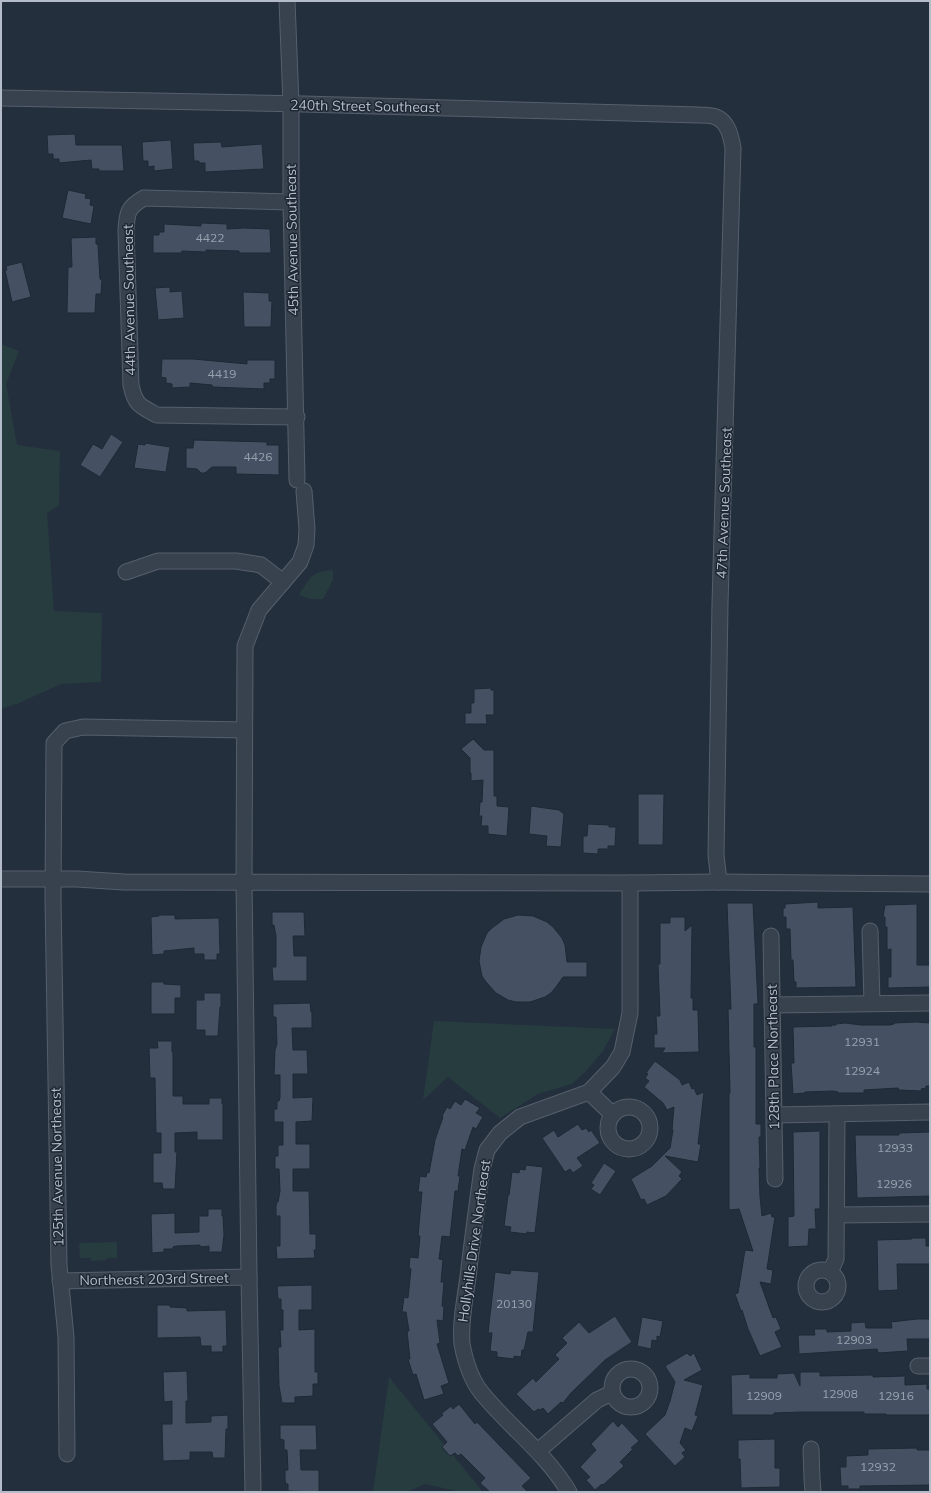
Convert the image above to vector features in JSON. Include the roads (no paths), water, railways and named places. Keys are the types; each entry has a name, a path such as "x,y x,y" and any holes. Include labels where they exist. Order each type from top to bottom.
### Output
{"street":[{"name":"45th Avenue Southeast","path":"253,1492 244,882 245,646 259,610 298,565 306,545 297,417 291,202 291,104 287,1"},
{"name":"240th Street Southeast","path":"1,98 699,115 716,117 726,125"},
{"name":"47th Avenue Southeast","path":"719,882 716,855 719,665 733,148 726,125"},
{"name":"44th Avenue Southeast","path":"291,202 144,198 133,205 126,217 126,230 131,385 134,398 141,406 157,415 297,417"},
{"path":"126,572 158,561 236,560 261,565 283,582"},
{"name":"125th Avenue Northeast","path":"67,1454 66,1337 59,1257 53,879 54,743 65,731 83,727 244,730"},
{"path":"1,879 53,879 124,882 630,884 719,882 930,884"},
{"name":"Hollyhills Drive Northeast","path":"569,1492 560,1476 538,1451 506,1420 480,1391 465,1358 462,1343 463,1314 482,1169 487,1150 500,1133 520,1117 589,1092 613,1067 622,1052 630,1013 630,884"},
{"path":"870,931 872,1003"},
{"name":"128th Place Northeast","path":"770,936 775,1179"},
{"path":"772,1005 930,1003"},
{"path":"589,1092 612,1114"},
{"path":"774,1115 930,1112"},
{"path":"830,1272 836,1259 837,1114"},
{"path":"837,1215 930,1214"},
{"name":"Northeast 203rd Street","path":"60,1281 249,1277"},
{"path":"538,1451 597,1400 612,1393"},
{"path":"811,1449 814,1492"}]}
